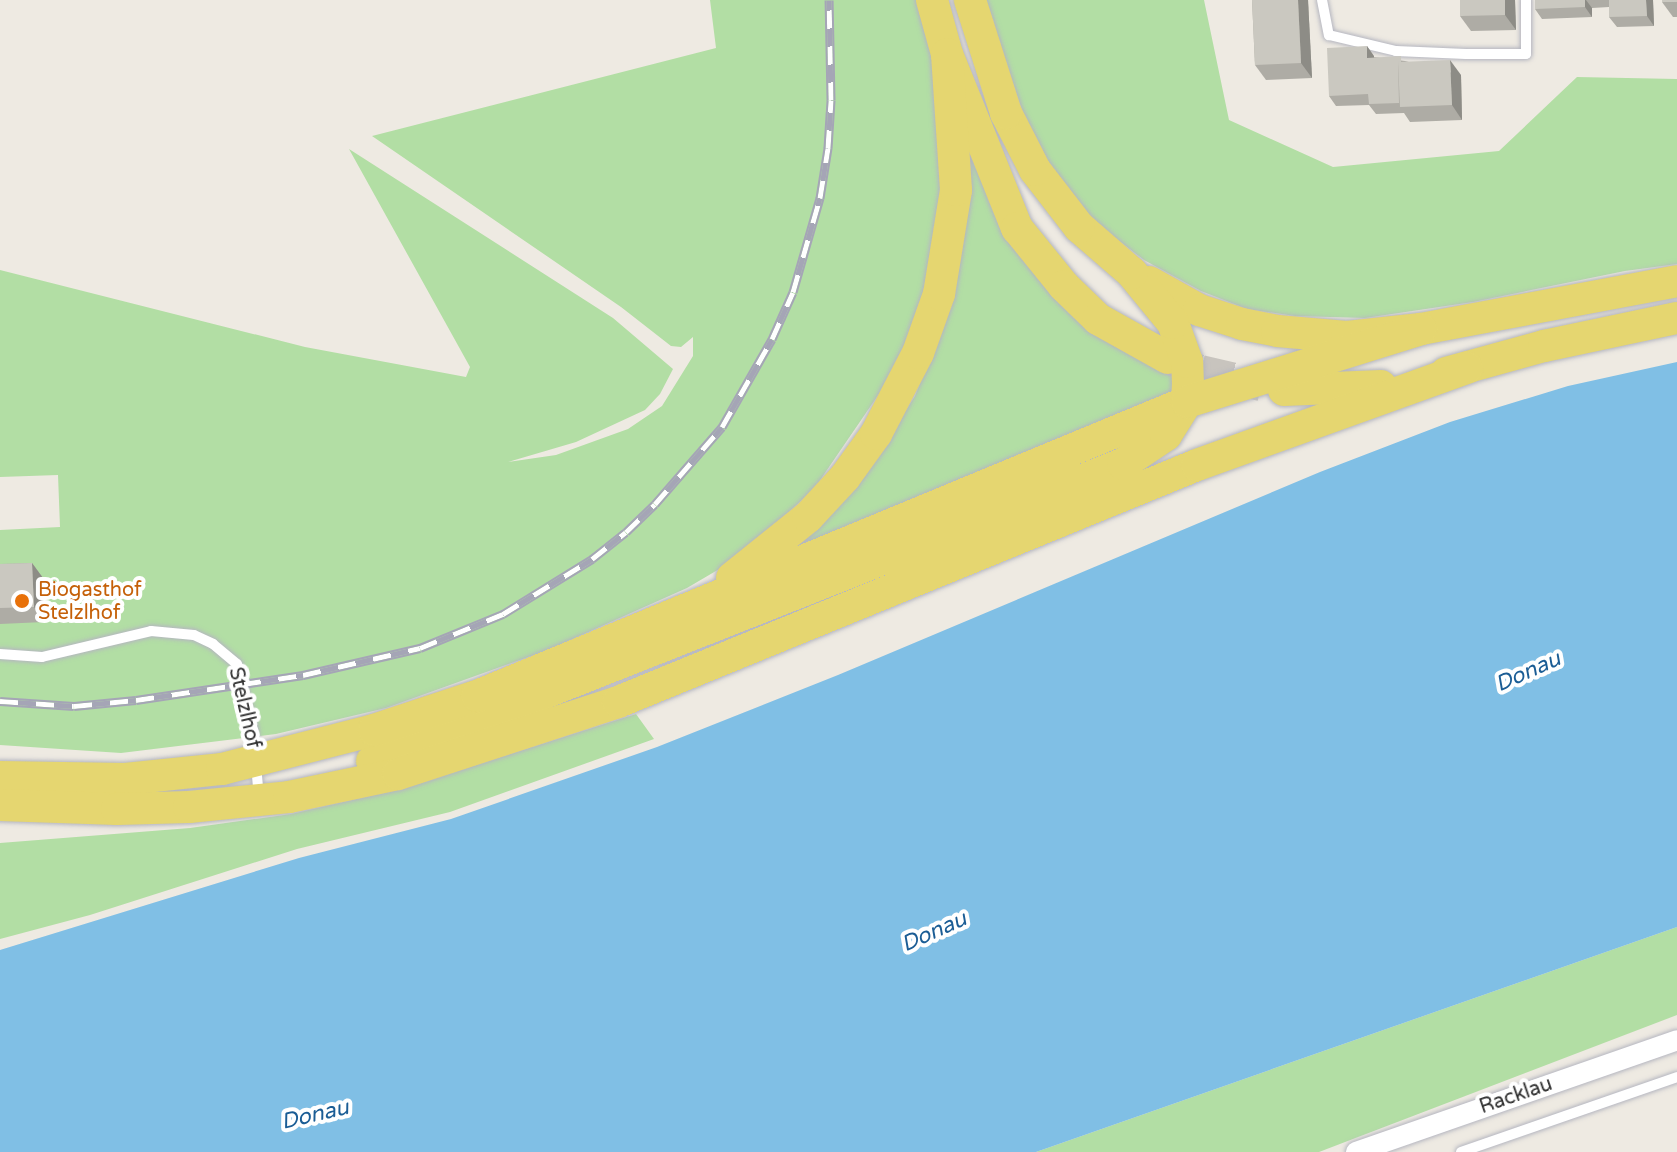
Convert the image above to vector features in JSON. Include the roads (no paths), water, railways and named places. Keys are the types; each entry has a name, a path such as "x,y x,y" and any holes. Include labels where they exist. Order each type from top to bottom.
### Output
{"main road":[{"path":"932,0 947,54 1017,228 1064,286 1098,319 1168,358"},
{"path":"259,800 394,754 1123,464 1166,435 1187,402 1187,362 1182,342 1161,304 1132,273 1079,227 1035,170 1006,113 970,0"},
{"path":"642,627 729,580 808,517 860,455 901,388 939,294 956,190 947,54"},
{"path":"1132,273 1199,310 1277,331 1347,337 1421,329 1677,281"},
{"path":"0,805 117,809 259,800 289,797 398,774 618,702 1197,465 1467,368 1544,346 1677,318"},
{"path":"0,777 125,779 222,769 374,730 477,696 1187,402 1421,329"},
{"path":"1284,390 1366,389 1467,368"}],"street":[{"name":"Racklau","path":"1356,1152 1677,1040"}],"lane":[{"path":"1322,0 1329,35 1396,51 1466,54 1526,54 1526,0"},
{"name":"Stelzlhof","path":"0,654 42,657 151,631 194,635 225,650 237,664 253,730 259,800"},
{"path":"1461,1152 1677,1077"}],"water":[{"name":"Donau","path":"1677,362 1677,927 1036,1152 0,1152 0,950 299,858 451,819 657,747 838,675 1320,472 1450,422 1568,386"}],"tunnel":[{"path":"1168,358 1201,371 1261,385"}],"railway":[{"path":"0,701 74,706 136,700 303,675 420,648 503,614 592,559 626,532 655,504 722,427 772,339 793,292 820,198 828,148 831,100 829,0"}],"place":[{"name":"Biogasthof Stelzlhof","path":"22,601"}]}
